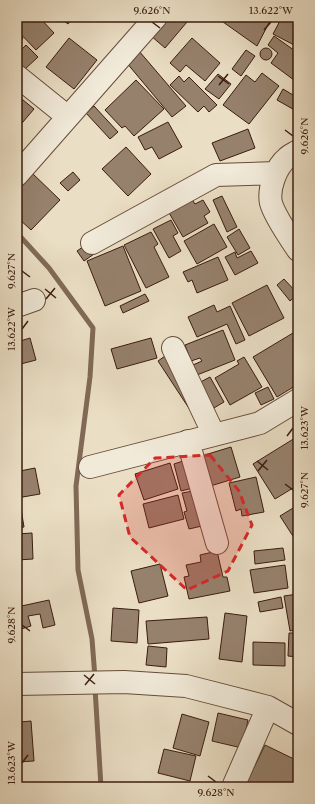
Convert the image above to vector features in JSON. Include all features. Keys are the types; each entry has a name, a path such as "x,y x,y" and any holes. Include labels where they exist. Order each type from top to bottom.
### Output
{"street":[{"path":"17,175 154,17"},
{"path":"17,76 68,117"},
{"path":"298,151 286,158 276,173 271,186 271,203 298,250"},
{"path":"92,243 216,175 276,173"},
{"path":"172,348 214,435"},
{"path":"90,467 260,423 298,400"},
{"path":"188,441 217,543"},
{"path":"17,684 124,682 186,686 268,707 298,724"},
{"path":"233,787 268,707"}],"highlighted area":[{"path":"210,455 239,491 252,525 228,571 187,590 130,537 119,495 155,458"}],"building":[{"path":"23,17 39,17 54,33 36,50 17,30 17,22"},
{"path":"59,17 73,17 68,24"},
{"path":"162,17 180,17 187,22 165,48 150,35"},
{"path":"216,17 272,17 257,46"},
{"path":"282,17 298,17 298,47 273,34"},
{"path":"17,33 23,38 17,46"},
{"path":"274,36 298,53 298,83 271,63 278,53 268,45"},
{"path":"69,38 97,60 74,89 46,67"},
{"path":"192,38 220,63 205,81 186,65 180,72 170,63"},
{"path":"26,45 38,57 25,69 17,61 17,54"},
{"path":"268,48 271,49 271,59 264,60 261,59 260,52 261,49"},
{"path":"246,50 255,56 241,76 232,69"},
{"path":"139,51 186,106 172,117 126,62"},
{"path":"262,73 279,86 249,124 223,105 246,75 255,82"},
{"path":"218,74 231,84 219,99 205,89"},
{"path":"179,76 184,82 189,77 217,105 209,112 204,106 198,112 170,85"},
{"path":"136,80 164,109 134,136 125,126 122,128 105,110"},
{"path":"283,89 298,98 298,112 277,100"},
{"path":"17,95 34,109 17,129"},
{"path":"94,106 118,132 110,139 86,113"},
{"path":"168,122 182,147 159,159 152,147 145,150 138,137"},
{"path":"248,129 255,148 220,161 212,143"},
{"path":"126,147 151,174 128,196 102,169"},
{"path":"73,172 80,180 68,191 60,183"},
{"path":"32,173 60,200 31,230 17,217 17,189"},
{"path":"222,196 237,227 227,232 213,200"},
{"path":"191,198 195,204 203,200 210,212 204,216 208,223 183,237 168,211"},
{"path":"171,220 178,233 173,236 181,251 169,258 153,229"},
{"path":"214,224 227,247 197,264 184,241"},
{"path":"239,229 250,248 238,255 227,237"},
{"path":"151,232 158,244 154,247 169,277 146,288 124,245"},
{"path":"90,242 97,252 84,261 77,251"},
{"path":"123,246 141,291 105,306 87,261"},
{"path":"251,251 258,263 235,275 225,257 235,252 237,258"},
{"path":"218,257 228,280 197,293 192,280 188,282 183,272"},
{"path":"284,279 298,294 290,301 277,285"},
{"path":"267,285 284,318 249,336 232,303"},
{"path":"145,294 149,301 123,313 120,306"},
{"path":"214,305 217,312 230,306 245,340 236,344 227,324 197,337 188,317"},
{"path":"223,330 235,360 197,375 193,365 202,361 200,358 191,361 185,345"},
{"path":"298,330 298,390 295,386 277,397 253,357"},
{"path":"30,338 36,360 17,365 17,342"},
{"path":"151,338 157,358 117,369 111,349"},
{"path":"165,356 194,416 158,361"},
{"path":"244,357 262,387 230,405 215,378 239,364 237,361"},
{"path":"210,377 224,402 207,412 193,386"},
{"path":"268,387 274,399 261,405 255,393"},
{"path":"295,438 298,442 298,485 275,499 253,464"},
{"path":"231,447 240,477 207,487 198,457"},
{"path":"186,460 193,488 181,491 174,464"},
{"path":"170,463 178,489 144,500 135,474"},
{"path":"35,468 40,494 17,498 17,476 21,475 20,471"},
{"path":"256,477 264,512 242,516 241,509 236,511 229,483"},
{"path":"193,491 202,526 189,529 184,512 187,511 182,493"},
{"path":"178,495 184,519 149,528 143,504"},
{"path":"298,505 298,544 280,516"},
{"path":"21,509 24,527 17,528 17,510"},
{"path":"32,533 33,559 17,560 17,534"},
{"path":"283,548 285,560 255,564 254,551"},
{"path":"217,551 223,577 227,577 230,591 189,599 184,577 189,576 186,565 201,562 200,555"},
{"path":"160,564 168,596 139,603 131,571"},
{"path":"285,565 288,588 254,593 250,570"},
{"path":"298,594 298,629 290,631 284,596"},
{"path":"281,597 283,608 260,612 258,602"},
{"path":"49,600 55,625 43,628 40,614 28,616 31,626 21,629 17,607"},
{"path":"113,608 139,610 137,643 111,641"},
{"path":"225,613 247,616 242,662 219,659"},
{"path":"207,617 209,639 148,644 146,621"},
{"path":"289,633 298,633 298,657 288,656"},
{"path":"253,642 285,643 285,666 253,665"},
{"path":"148,646 167,648 166,667 146,665"},
{"path":"218,713 248,720 242,748 212,741"},
{"path":"17,714 19,714 20,722 31,721 34,761 17,762"},
{"path":"182,714 209,722 200,756 173,748"},
{"path":"265,745 298,761 298,787 253,787 246,784"},
{"path":"164,749 196,756 190,781 158,773"}],"waterway":[{"path":"17,233 49,268 93,328 90,377 76,486 78,570 92,639 95,678"},
{"path":"95,688 101,787"}]}
